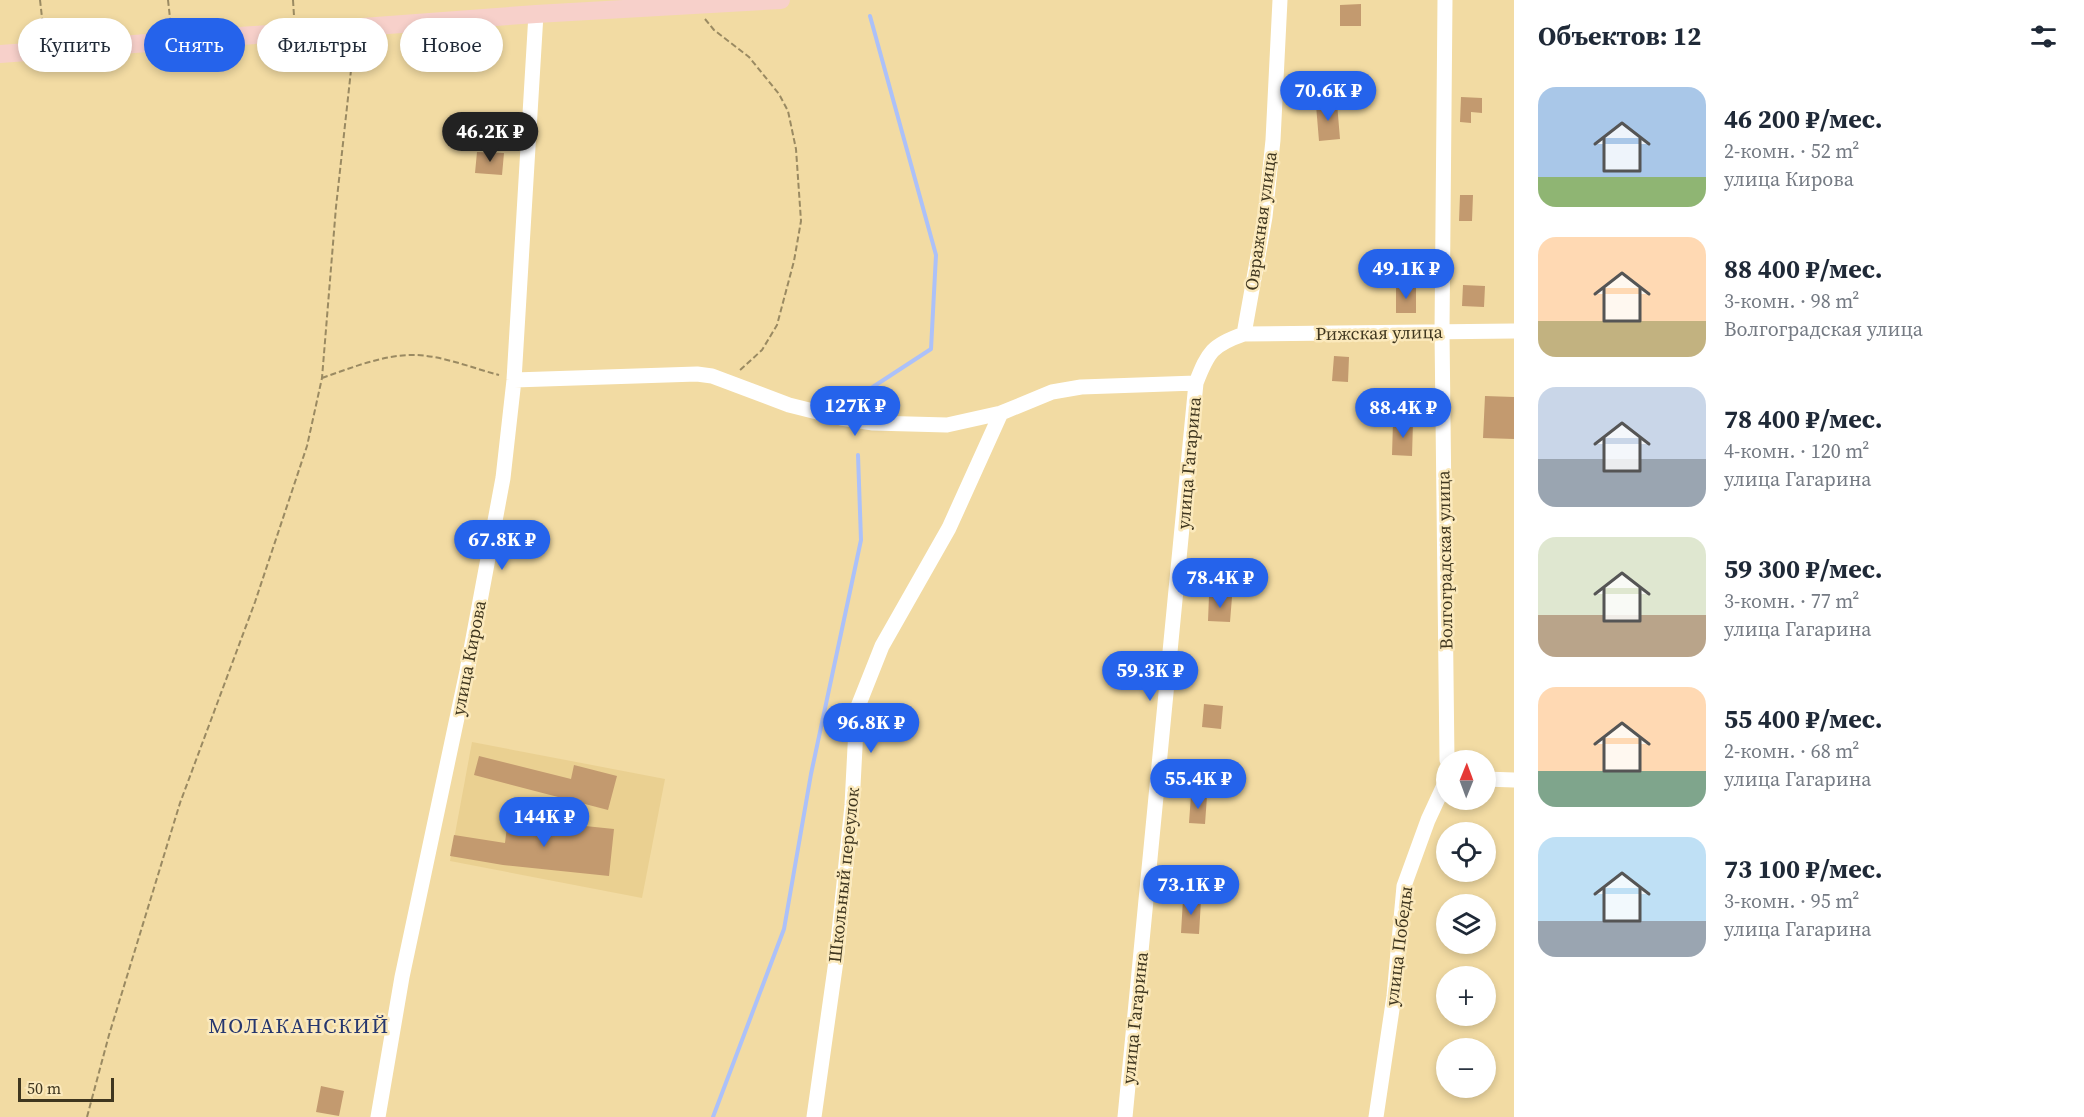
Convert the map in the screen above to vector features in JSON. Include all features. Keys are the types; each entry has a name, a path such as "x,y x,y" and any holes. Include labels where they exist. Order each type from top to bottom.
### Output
{"main road":[{"path":"388,25 781,0"},
{"path":"0,54 18,52"}],"street":[{"name":"Овражная улица","path":"1244,334 1263,228 1273,140 1280,0"},
{"name":"Волгоградская улица","path":"1444,0 1442,332 1447,750"},
{"name":"улица Кирова","path":"378,1117 402,977 467,671 503,478 514,380 536,14"},
{"name":"Рижская улица","path":"1244,334 1514,331"},
{"name":"улица Гагарина","path":"1125,1117 1196,382 1213,348 1244,334"},
{"path":"514,380 698,374 789,405 873,423 946,425 1001,413 1052,392 1081,387 1196,382"},
{"name":"Школьный переулок","path":"814,1117 836,961 852,805 857,709 882,646 949,528 1001,413"},
{"path":"1496,779 1514,780"},
{"name":"улица Победы","path":"1376,1117 1394,996 1404,886 1436,803"}],"path":[{"path":"40,0 42,18"},
{"path":"168,0 170,18"},
{"path":"698,5 714,30 749,57 779,94 788,111 796,150 801,221 794,261 777,325 762,350 727,382"},
{"path":"87,1117 109,1035 180,803 255,602 307,446 322,378 336,207 351,72"},
{"path":"322,378 377,360 413,355 452,362 514,380"}],"shaded area":[{"path":"472,742 665,779 642,898 450,861"}],"building":[{"path":"1361,4 1361,26 1340,26 1340,5"},
{"path":"1461,97 1482,98 1482,113 1471,112 1471,123 1460,122"},
{"path":"1337,103 1340,139 1319,141 1316,105"},
{"path":"477,152 504,153 502,175 475,173"},
{"path":"1460,195 1473,195 1472,221 1459,221"},
{"path":"1463,285 1485,286 1484,307 1462,306"},
{"path":"1396,287 1416,287 1416,313 1396,313"},
{"path":"1334,356 1349,357 1348,382 1332,381"},
{"path":"1485,396 1514,397 1514,439 1483,438"},
{"path":"1393,422 1413,422 1412,456 1392,455"},
{"path":"1209,596 1232,597 1230,622 1208,621"},
{"path":"1204,704 1223,706 1221,729 1202,727"},
{"path":"479,756 571,779 574,765 617,776 608,810 474,775"},
{"path":"1191,795 1207,796 1205,824 1189,823"},
{"path":"508,818 614,829 609,876 503,865 450,856 454,835 505,843"},
{"path":"1183,899 1201,900 1199,934 1181,933"},
{"path":"321,1086 344,1091 339,1116 316,1112"}],"waterway":[{"path":"862,394 931,349 936,255 870,16"},
{"path":"713,1117 784,929 811,774 861,540 858,455"}],"district":[{"name":"МОЛАКАНСКИЙ","path":"299,1026"}]}
